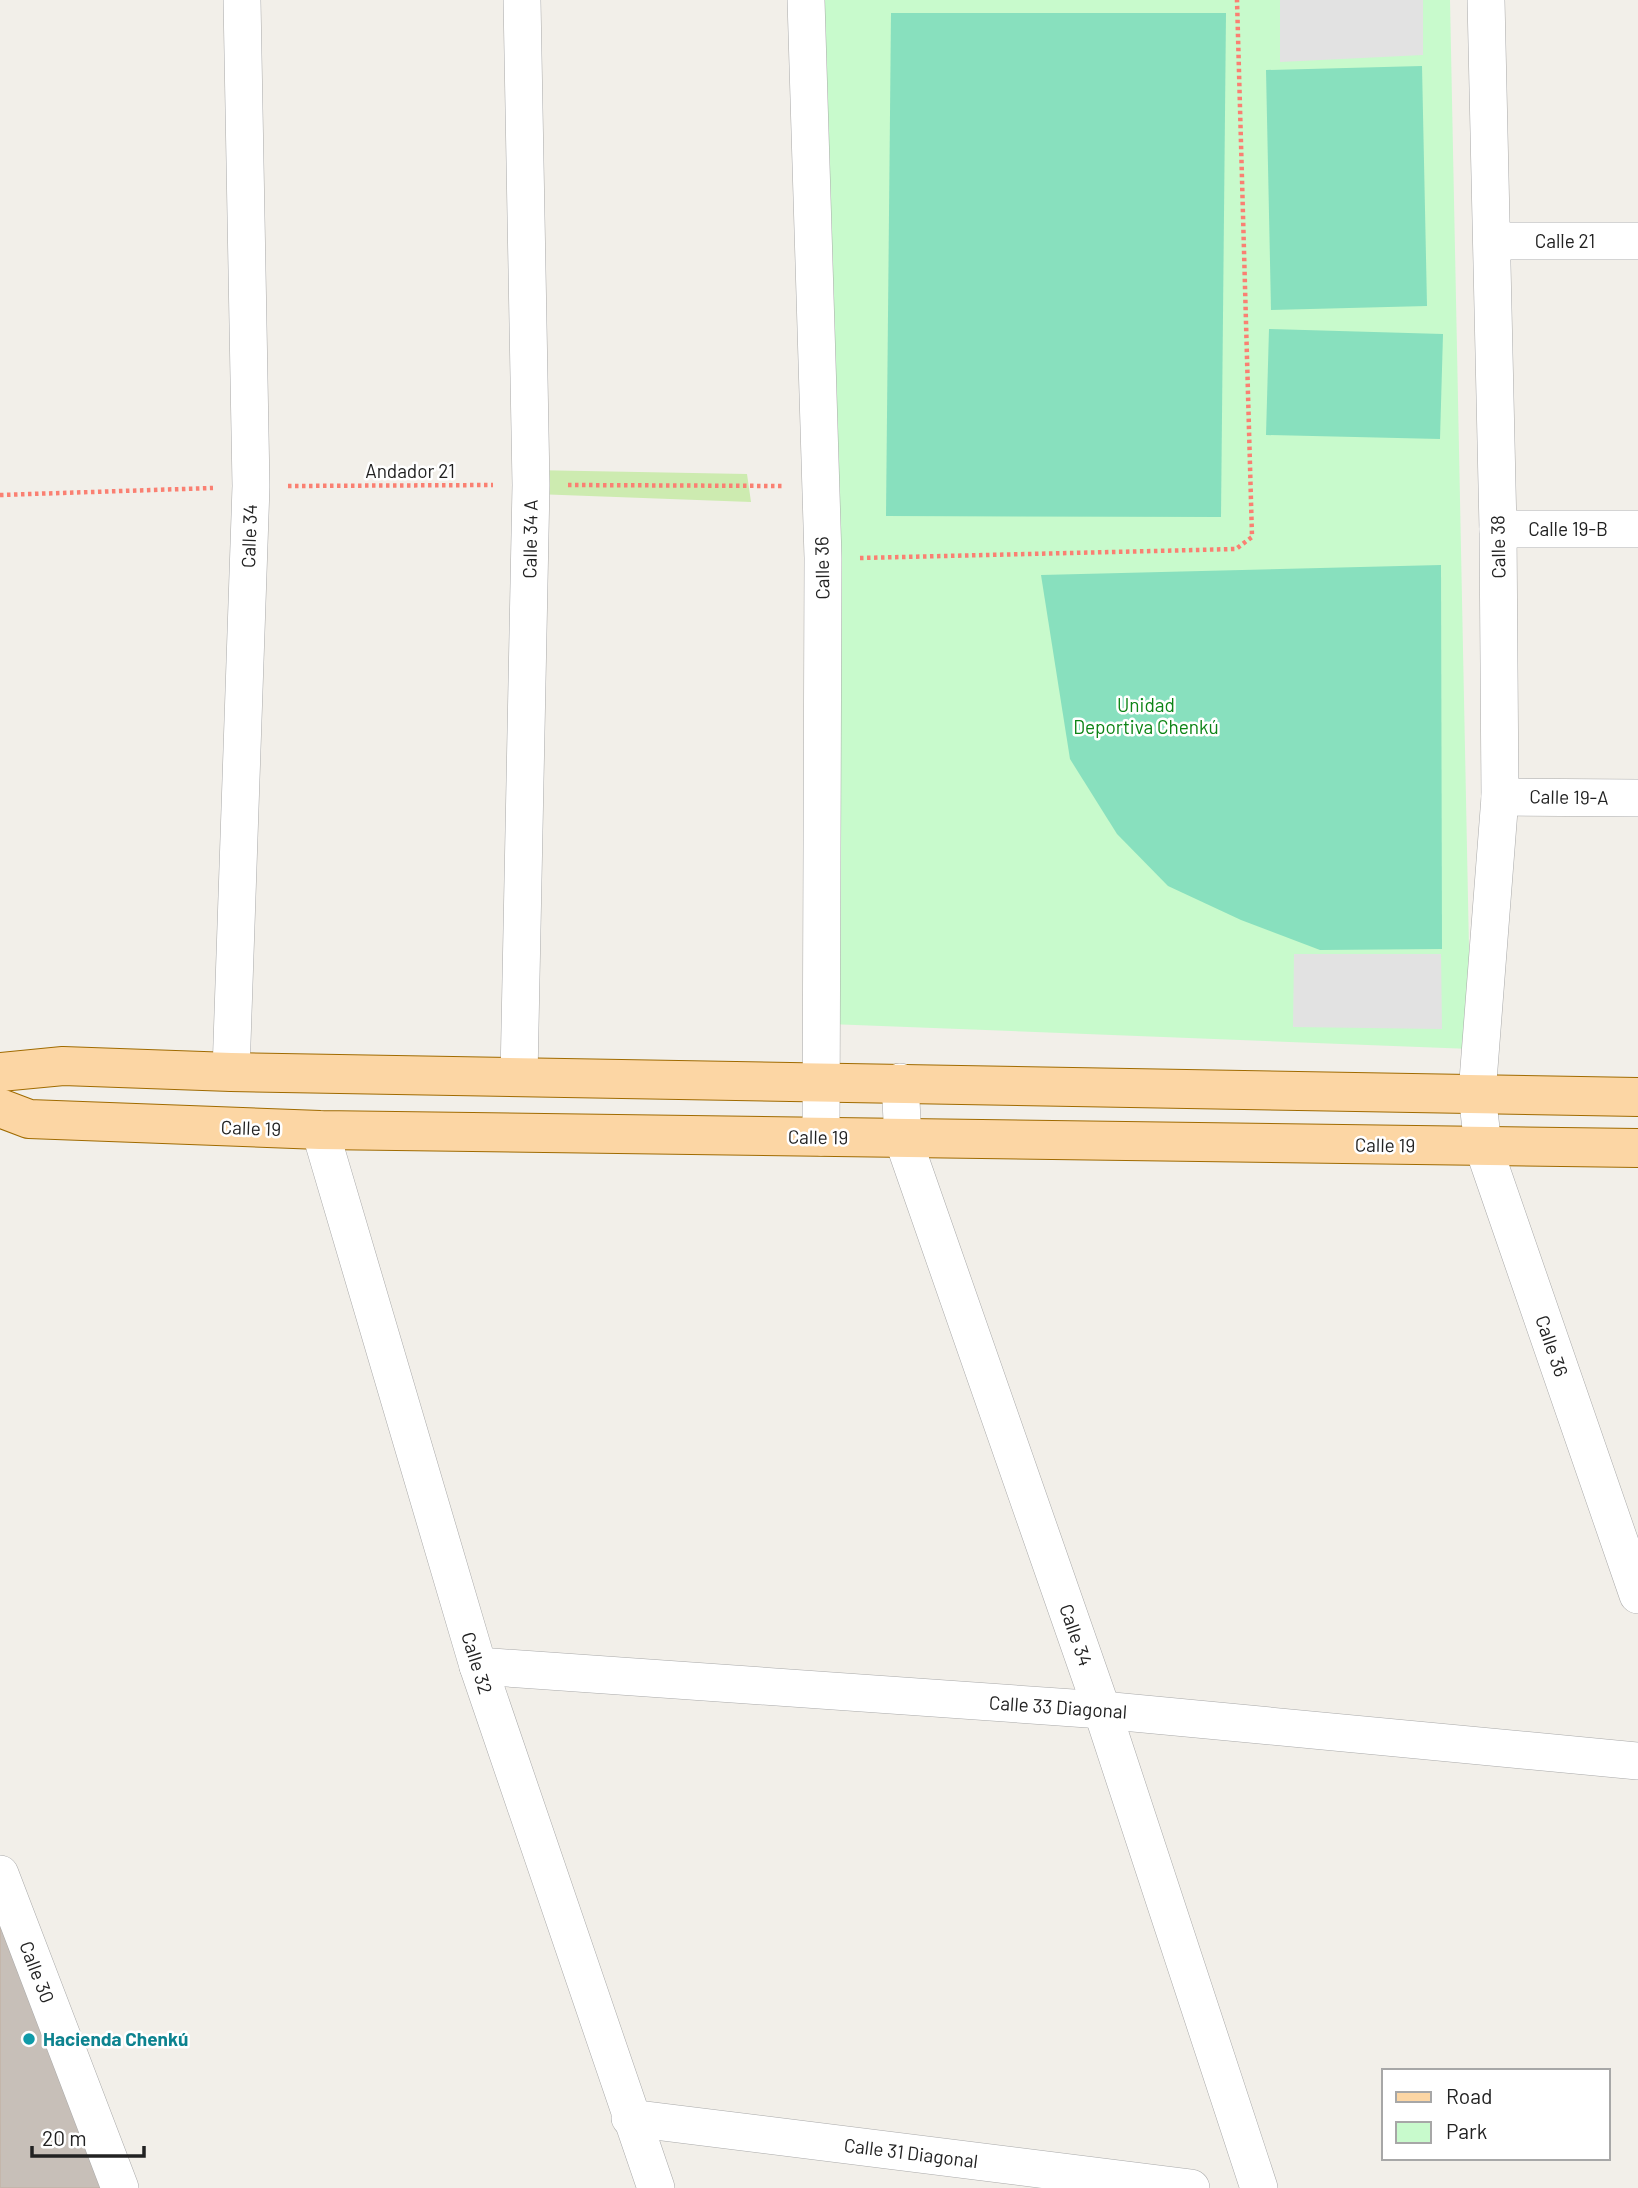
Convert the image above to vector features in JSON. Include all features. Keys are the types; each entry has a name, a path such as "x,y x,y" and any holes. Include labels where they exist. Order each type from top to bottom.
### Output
{"main road":[{"path":"0,1073 63,1066 231,1072 1638,1097"},
{"name":"Calle 19","path":"14,1114 320,1130 1638,1148"}],"street":[{"name":"Calle 34","path":"231,1072 251,486 242,0"},
{"name":"Calle 34 A","path":"519,1077 531,485 522,0"},
{"name":"Calle 36","path":"806,0 822,558 821,1137"},
{"name":"Calle 38","path":"1477,1094 1500,797 1498,529 1486,0"},
{"name":"Calle 21","path":"1492,241 1638,241"},
{"name":"Calle 19-B","path":"1498,529 1638,529"},
{"name":"Calle 19-A","path":"1500,797 1638,798"},
{"path":"0,1073 14,1114"},
{"name":"Calle 34","path":"900,1082 902,1139 1102,1710 1259,2188"},
{"name":"Calle 36","path":"1477,1094 1483,1146 1638,1595"},
{"name":"Calle 32","path":"320,1130 478,1666 656,2188"},
{"name":"Calle 33 Diagonal","path":"478,1666 1102,1710 1638,1761"},
{"name":"Calle 30","path":"0,1874 120,2188"},
{"name":"Calle 31 Diagonal","path":"631,2118 1191,2188"}],"path":[{"path":"822,558 1236,549 1252,537 1237,0"},
{"name":"Andador 21","path":"0,495 251,486 819,486"}],"green space":[{"name":"Unidad Deportiva Chenkú","path":"818,0 1450,0 1471,1049 829,1024"},
{"path":"891,13 1226,13 1221,517 886,516"},
{"path":"1422,66 1427,306 1271,310 1266,70"},
{"path":"1269,329 1443,334 1440,439 1266,435"},
{"path":"530,470 747,474 751,502 535,494"},
{"path":"1441,565 1442,949 1320,950 1241,920 1168,886 1117,834 1070,759 1041,575"}],"shaded area":[{"path":"1280,0 1423,0 1423,55 1280,62"},
{"path":"1294,954 1441,954 1442,1029 1293,1027"}],"building":[{"name":"Hacienda Chenkú","path":"0,1894 118,2188 0,2188"}],"place":[{"name":"Hacienda Chenkú","path":"29,2039"}]}
